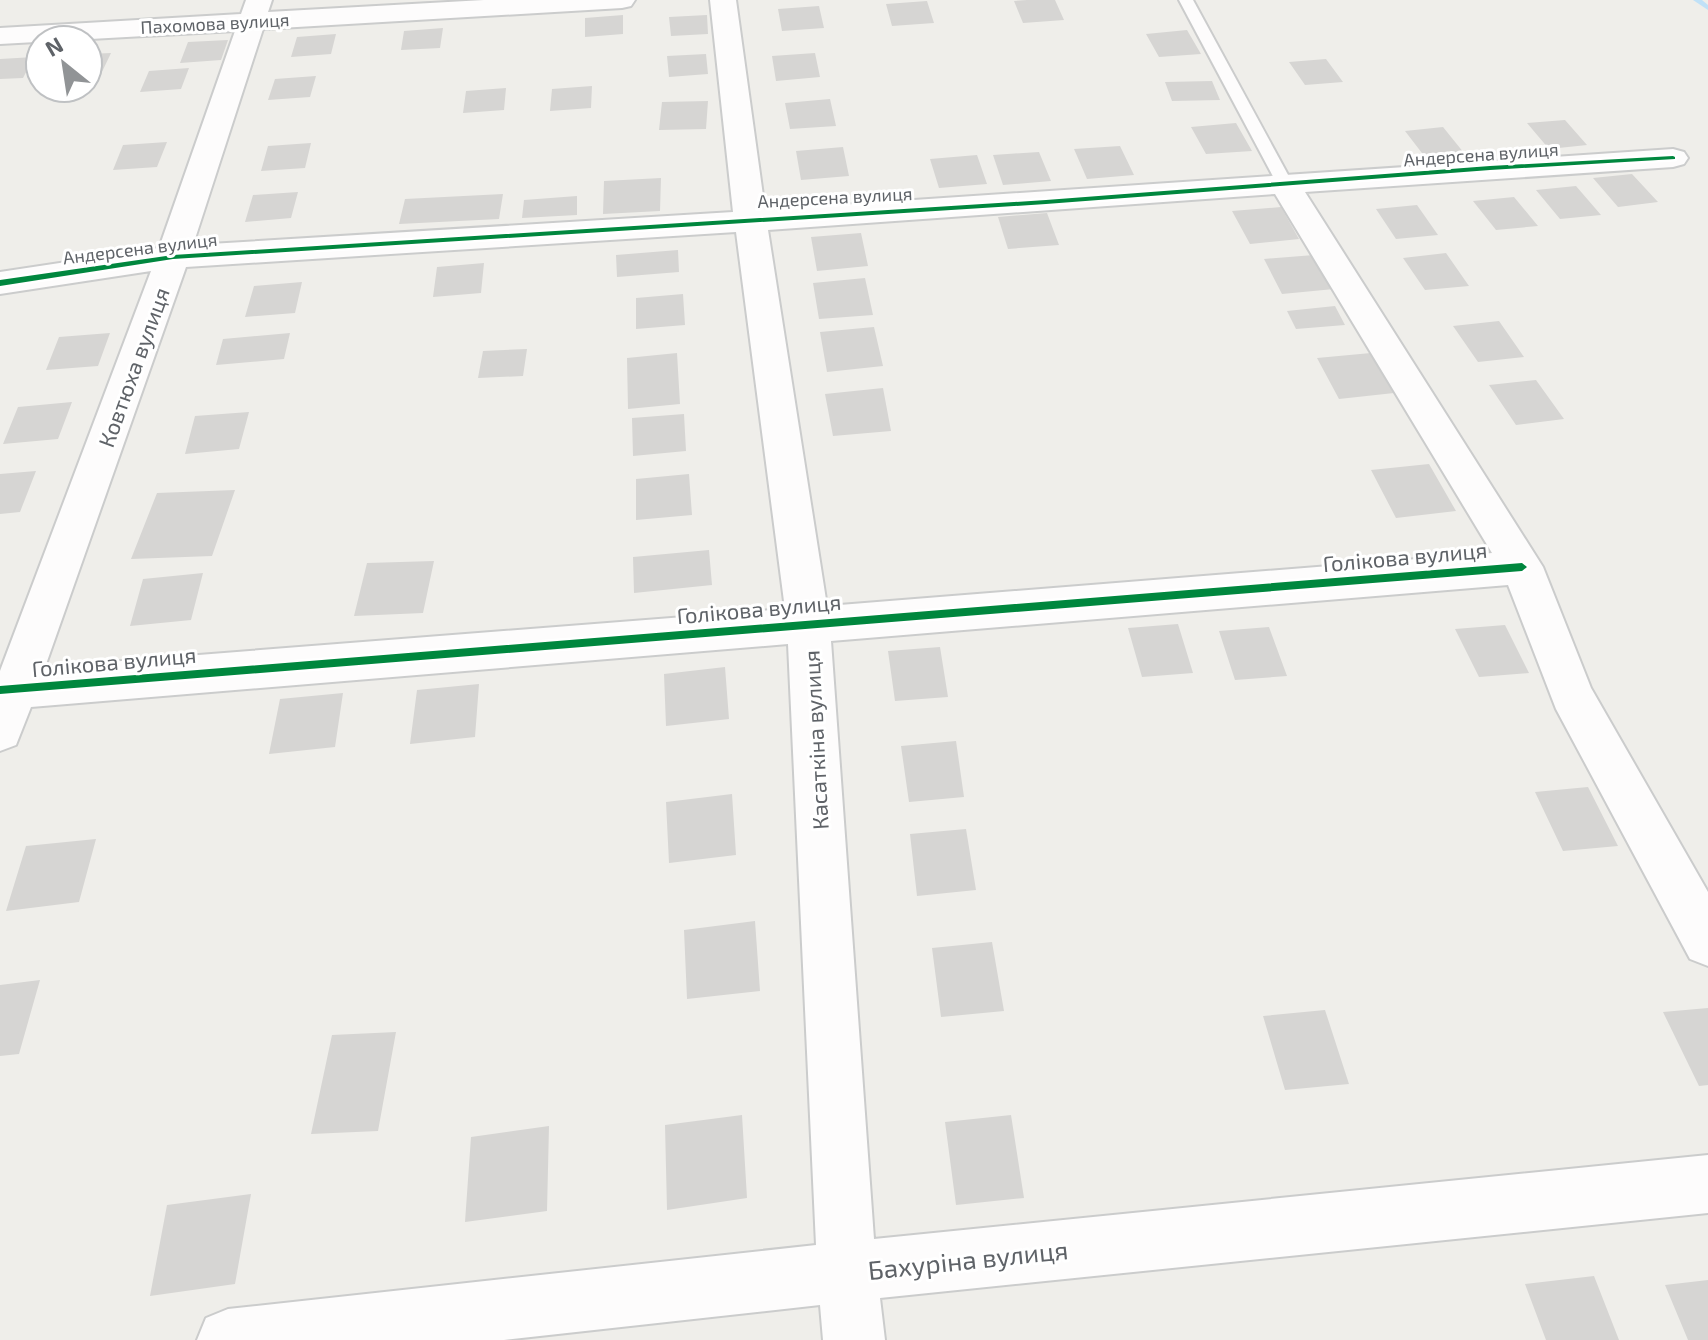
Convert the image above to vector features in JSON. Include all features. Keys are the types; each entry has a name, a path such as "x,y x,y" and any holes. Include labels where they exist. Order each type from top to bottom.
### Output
{"street":[{"name":"Пахомова вулиця","path":"0,36 256,11 622,0"},
{"name":"Касаткіна вулиця","path":"723,0 750,218 808,624 847,1272 854,1340"},
{"name":"Ковтюха вулиця","path":"0,731 8,689 173,257 256,11"},
{"name":"Андерсена вулиця","path":"0,283 173,257 750,218 1046,202 1673,158"},
{"path":"1285,184 1522,567 1572,695 1708,941"},
{"name":"Голікова вулиця","path":"8,689 1522,567"},
{"name":"Бахуріна вулиця","path":"228,1340 847,1272 1708,1184"}],"lane":[{"path":"1186,0 1285,184"}],"building":[{"path":"1055,0 1064,20 1023,23 1014,1"},
{"path":"927,1 934,23 892,26 886,4"},
{"path":"819,6 824,28 782,31 778,9"},
{"path":"623,15 623,34 585,37 585,18"},
{"path":"707,15 708,34 671,36 669,17"},
{"path":"443,28 440,48 401,50 404,31"},
{"path":"1187,30 1201,54 1159,57 1146,34"},
{"path":"336,34 331,54 291,57 297,37"},
{"path":"228,40 221,60 180,63 188,42"},
{"path":"104,53 111,53 104,68"},
{"path":"815,53 820,77 776,81 772,56"},
{"path":"706,54 708,74 669,77 667,56"},
{"path":"24,58 23,78 0,79 0,59"},
{"path":"1326,59 1343,82 1305,85 1289,62"},
{"path":"189,68 181,89 140,92 149,71"},
{"path":"316,76 310,97 268,100 275,79"},
{"path":"1212,81 1220,100 1172,101 1165,82"},
{"path":"592,86 591,108 550,111 552,89"},
{"path":"506,88 504,110 463,113 466,91"},
{"path":"830,99 836,126 790,129 785,103"},
{"path":"708,101 706,129 659,130 662,102"},
{"path":"1565,120 1587,145 1549,149 1527,123"},
{"path":"1236,123 1252,151 1206,154 1191,127"},
{"path":"1443,127 1464,153 1425,157 1405,131"},
{"path":"167,142 157,167 113,170 123,145"},
{"path":"311,143 305,168 261,171 268,146"},
{"path":"1120,146 1134,175 1087,179 1074,149"},
{"path":"843,147 849,176 801,180 796,151"},
{"path":"1039,152 1051,181 1003,185 993,155"},
{"path":"977,155 987,184 939,188 930,159"},
{"path":"1632,174 1658,202 1618,207 1593,178"},
{"path":"661,178 660,211 603,214 604,181"},
{"path":"1576,186 1601,215 1560,219 1536,190"},
{"path":"298,192 291,218 245,222 253,195"},
{"path":"503,194 499,219 399,224 405,199"},
{"path":"577,196 577,215 522,218 524,200"},
{"path":"1514,197 1538,226 1496,230 1473,201"},
{"path":"1417,205 1438,235 1396,239 1376,209"},
{"path":"1281,207 1299,239 1250,244 1232,211"},
{"path":"1047,213 1059,245 1008,249 998,217"},
{"path":"861,233 868,266 817,271 811,237"},
{"path":"678,250 679,272 617,277 616,255"},
{"path":"1446,253 1469,286 1425,290 1403,258"},
{"path":"1314,255 1334,289 1282,294 1264,259"},
{"path":"484,263 481,293 433,297 437,267"},
{"path":"865,278 873,315 819,319 813,283"},
{"path":"302,282 295,313 245,317 254,286"},
{"path":"683,294 685,325 636,329 636,298"},
{"path":"1335,306 1345,325 1296,329 1287,311"},
{"path":"1499,321 1524,357 1478,362 1453,326"},
{"path":"874,327 883,366 827,372 820,332"},
{"path":"110,333 98,366 46,370 59,337"},
{"path":"290,333 284,359 216,365 223,339"},
{"path":"527,349 523,376 478,378 483,351"},
{"path":"677,353 680,404 628,409 627,358"},
{"path":"1371,353 1394,393 1339,399 1317,358"},
{"path":"1536,380 1564,419 1516,425 1489,385"},
{"path":"883,388 891,431 833,436 825,394"},
{"path":"72,402 58,439 3,444 18,407"},
{"path":"249,412 239,449 185,454 195,416"},
{"path":"684,414 686,451 633,456 632,418"},
{"path":"1429,464 1456,511 1396,518 1371,470"},
{"path":"36,471 20,512 0,514 0,474"},
{"path":"689,474 692,515 636,520 636,479"},
{"path":"235,490 212,556 131,559 157,493"},
{"path":"709,550 712,585 634,593 633,557"},
{"path":"434,561 423,613 354,616 367,563"},
{"path":"203,573 191,620 130,626 143,579"},
{"path":"1178,624 1193,673 1142,677 1128,628"},
{"path":"1505,625 1529,673 1479,677 1455,629"},
{"path":"1269,627 1287,676 1235,680 1219,631"},
{"path":"940,647 948,697 895,701 888,651"},
{"path":"725,667 729,719 666,726 664,674"},
{"path":"479,684 475,737 410,744 417,690"},
{"path":"343,693 335,747 269,754 280,699"},
{"path":"956,741 964,797 909,802 901,746"},
{"path":"1588,787 1618,846 1563,851 1535,792"},
{"path":"732,794 736,855 669,863 666,802"},
{"path":"966,829 976,890 917,896 910,834"},
{"path":"96,839 79,902 6,911 26,846"},
{"path":"755,921 760,991 687,999 684,930"},
{"path":"992,942 1004,1011 941,1017 932,948"},
{"path":"40,980 19,1054 0,1056 0,985"},
{"path":"1708,1008 1708,1085 1699,1086 1663,1012"},
{"path":"1325,1010 1349,1084 1285,1090 1263,1016"},
{"path":"396,1032 378,1131 311,1134 332,1035"},
{"path":"742,1115 747,1198 667,1210 665,1125"},
{"path":"1011,1115 1024,1198 956,1205 945,1122"},
{"path":"549,1126 547,1211 465,1222 471,1137"},
{"path":"251,1194 235,1284 150,1296 167,1205"},
{"path":"1594,1276 1619,1340 1546,1340 1525,1284"},
{"path":"1708,1280 1708,1340 1688,1340 1665,1285"}],"waterway":[{"path":"1697,0 1708,8"}],"cycle path":[{"path":"0,283 173,257 1046,202 1490,168 1673,158"},
{"path":"0,690 1522,567"}]}
